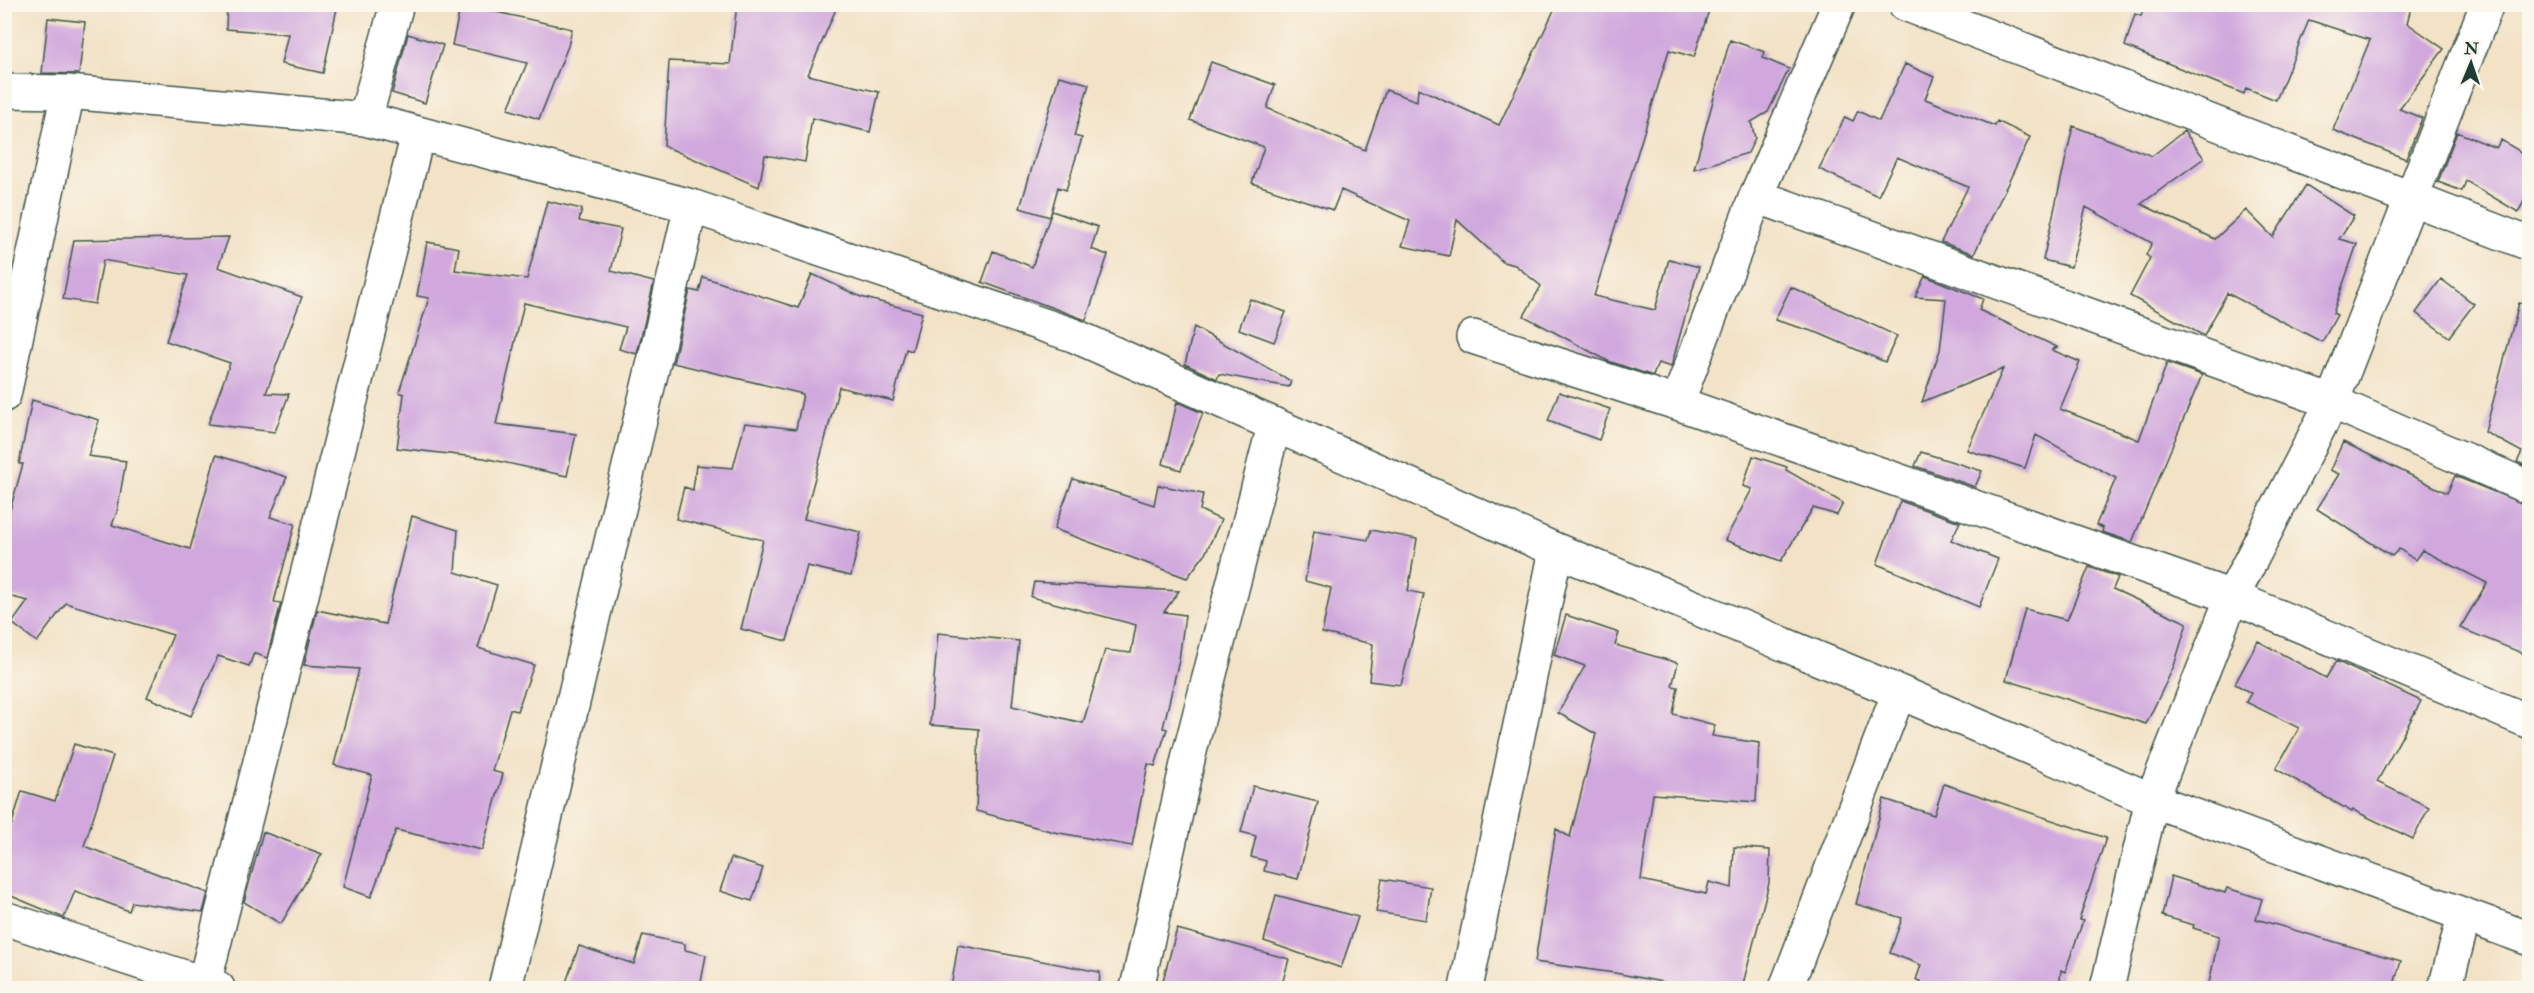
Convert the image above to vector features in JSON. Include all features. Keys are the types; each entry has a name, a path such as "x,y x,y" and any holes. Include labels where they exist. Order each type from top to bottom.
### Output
{"street":[{"path":"365,119 397,4"},
{"path":"1677,403 1756,196 1839,4"},
{"path":"1905,4 2414,197 2529,243"},
{"path":"2107,988 2152,800 2232,597 2332,402 2414,197 2487,4"},
{"path":"4,91 68,92 365,119 691,206 1073,335 1557,550 2152,800 2529,939"},
{"path":"4,395 68,92"},
{"path":"4,918 209,987 418,134"},
{"path":"1756,196 2332,402 2529,488"},
{"path":"505,988 691,206"},
{"path":"1473,337 1677,403 2232,597 2529,722"},
{"path":"1137,988 1189,755 1274,426"},
{"path":"1466,988 1557,550"},
{"path":"1786,988 1899,692"},
{"path":"2445,988 2464,916"}],"building":[{"path":"227,4 338,4 323,73 281,64 288,34 226,29"},
{"path":"461,4 572,29 568,46 539,119 508,109 527,63 452,45"},
{"path":"737,4 838,4 808,75 879,92 870,132 812,118 805,162 765,155 759,187 664,146 669,61 730,64"},
{"path":"1557,4 1711,4 1694,57 1669,50 1594,296 1655,310 1669,259 1699,267 1671,367 1658,363 1653,376 1608,361 1524,316 1541,286 1515,265 1503,262 1457,220 1449,256 1402,246 1410,221 1341,190 1333,210 1252,183 1264,147 1190,120 1211,62 1275,85 1267,108 1365,150 1386,90 1417,101 1418,88 1499,125"},
{"path":"2145,4 2412,4 2407,23 2444,49 2399,109 2422,118 2406,159 2333,130 2370,40 2309,20 2276,100 2246,88 2244,94 2125,46 2135,14 2141,16"},
{"path":"48,18 85,22 79,74 42,73"},
{"path":"408,34 443,45 425,103 392,93"},
{"path":"1730,40 1765,52 1763,58 1789,69 1768,112 1751,122 1755,138 1748,153 1694,169"},
{"path":"1905,64 1934,77 1925,99 1995,126 1997,121 2030,137 1974,254 1941,242 1968,187 1897,157 1878,196 1819,169 1845,117 1853,121 1858,111 1879,121"},
{"path":"1059,76 1089,84 1074,136 1082,138 1066,190 1058,187 1050,217 1020,208"},
{"path":"2073,126 2152,156 2184,131 2204,158 2141,204 2215,239 2246,210 2273,237 2306,185 2354,216 2339,239 2357,244 2333,313 2337,315 2322,342 2227,293 2204,336 2130,296 2150,258 2146,255 2152,243 2086,207 2071,267 2043,260"},
{"path":"2457,132 2496,148 2501,140 2529,157 2529,193 2518,212 2466,181 2462,191 2438,182"},
{"path":"547,201 582,209 579,221 621,229 611,271 654,282 637,354 619,349 626,327 524,303 496,424 576,434 567,476 484,458 397,448 404,394 399,392 429,298 417,296 427,242 459,248 455,270 527,279"},
{"path":"1052,211 1098,227 1091,249 1108,255 1086,320 982,282 993,251 1032,267"},
{"path":"229,237 218,267 302,297 266,393 289,394 275,432 208,424 230,363 166,341 188,275 103,260 95,304 63,299 74,240"},
{"path":"812,274 861,297 922,313 912,351 906,349 893,401 839,387 804,519 861,532 851,576 807,566 787,641 741,629 763,540 676,519 684,487 693,490 696,465 733,468 745,423 796,429 803,394 673,363 690,290 699,292 703,277 798,308"},
{"path":"1925,276 1983,299 1979,310 2057,347 2052,350 2080,362 2060,409 2139,440 2167,363 2202,375 2132,542 2102,532 2103,528 2096,525 2116,478 2036,435 2025,468 1967,450 2003,369 1922,402 1940,350 1946,299 1915,297"},
{"path":"2441,279 2474,304 2449,337 2416,313"},
{"path":"1791,287 1897,336 1885,362 1818,333 1775,320"},
{"path":"1250,299 1286,312 1274,342 1239,329"},
{"path":"2519,303 2529,305 2529,467 2517,462 2522,452 2485,432"},
{"path":"1194,327 1291,381 1289,387 1219,374 1217,379 1185,364"},
{"path":"1559,392 1610,409 1599,440 1548,421"},
{"path":"32,400 99,420 88,456 126,461 117,512 112,525 190,549 216,455 287,477 270,517 295,524 274,602 281,603 267,658 254,653 249,666 218,656 191,716 147,697 173,635 66,603 37,642 12,623 28,601 4,595 4,531 23,464 19,464"},
{"path":"1177,402 1203,413 1181,470 1163,464"},
{"path":"2343,442 2447,493 2455,476 2529,506 2529,656 2460,628 2487,583 2422,550 2415,560 2399,549 2392,556 2317,509 2339,474 2330,470"},
{"path":"1921,452 1982,471 1975,487 1915,466"},
{"path":"1753,456 1787,467 1786,470 1843,503 1837,515 1813,508 1781,561 1725,540 1752,489 1743,486"},
{"path":"1073,479 1154,505 1158,485 1203,494 1200,510 1221,520 1205,554 1187,578 1054,529"},
{"path":"1900,501 1960,522 1951,540 1998,559 1979,607 1877,564"},
{"path":"412,516 458,530 455,572 497,585 478,648 534,665 517,711 510,709 492,771 503,774 482,850 396,830 371,897 343,887 372,775 334,765 359,669 304,665 317,610 385,624"},
{"path":"1371,530 1417,539 1408,591 1424,594 1401,685 1369,681 1373,644 1322,633 1331,588 1305,581 1314,531 1368,540"},
{"path":"2089,567 2118,577 2113,589 2187,623 2174,666 2146,724 2006,680 2025,609 2067,620"},
{"path":"1034,582 1179,591 1164,612 1185,615 1179,660 1163,728 1167,729 1155,766 1148,764 1132,846 1054,832 976,811 979,729 930,725 938,633 1019,641 1012,706 1083,723 1105,650 1131,653 1136,625 1031,597"},
{"path":"1566,615 1619,633 1615,645 1678,663 1672,686 1678,687 1673,714 1715,725 1712,736 1759,743 1756,802 1653,794 1641,880 1706,894 1709,882 1732,888 1734,847 1770,850 1769,883 1742,988 1694,988 1615,973 1535,962 1556,829 1570,837 1596,734 1558,713 1585,666 1554,655"},
{"path":"2258,641 2326,678 2336,661 2421,701 2377,782 2429,807 2413,839 2353,810 2352,812 2276,769 2299,728 2246,702 2251,693 2235,684"},
{"path":"74,744 113,756 84,846 208,893 203,912 132,902 129,911 75,891 64,918 4,893 4,849 22,791 55,801"},
{"path":"1944,784 2106,838 2079,920 2083,921 2065,972 2061,970 2059,988 1919,988 1921,981 1916,980 1921,965 1890,953 1902,918 1856,904 1884,799 1934,815"},
{"path":"1253,786 1318,802 1298,879 1264,871 1266,861 1251,857 1256,836 1241,832"},
{"path":"263,832 322,854 281,924 244,902"},
{"path":"731,858 763,868 752,901 720,891"},
{"path":"2171,876 2225,893 2227,888 2262,899 2256,919 2401,961 2393,988 2208,988 2219,936 2193,928 2194,925 2162,916"},
{"path":"1382,879 1431,887 1426,920 1376,912"},
{"path":"1276,895 1358,917 1341,968 1264,941"},
{"path":"1177,929 1289,959 1281,988 1180,988 1162,984"},
{"path":"643,935 685,944 685,950 706,955 700,988 564,988 579,946 634,964"},
{"path":"958,945 1100,972 1099,988 951,988"}]}
